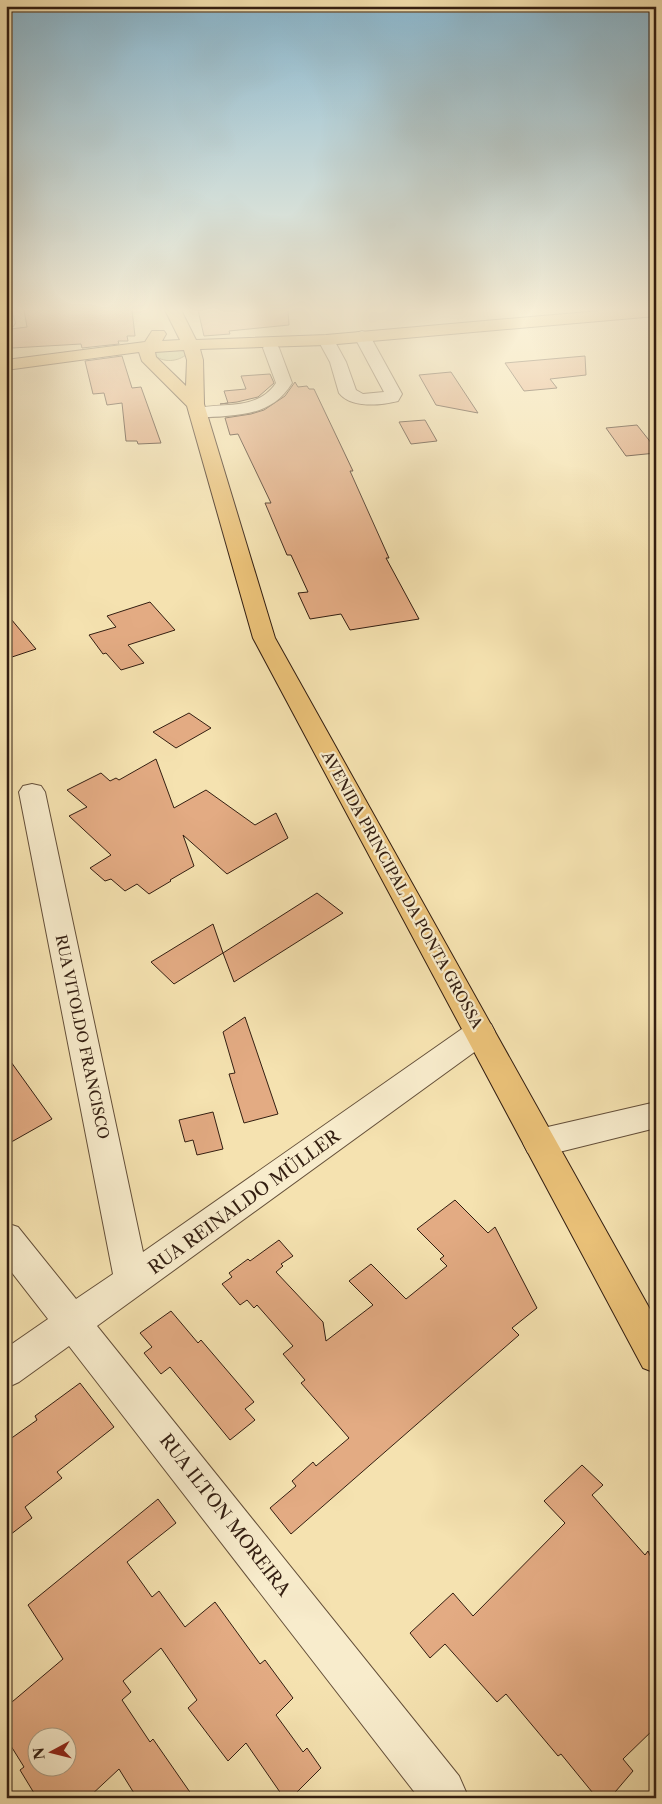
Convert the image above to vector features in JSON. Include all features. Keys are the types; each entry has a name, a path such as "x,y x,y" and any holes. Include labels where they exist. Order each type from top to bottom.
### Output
{"main road":[{"path":"183,394 196,408"},
{"name":"AVENIDA PRINCIPAL DA PONTA GROSSA","path":"195,394 196,408 264,638 656,1356"}],"street":[{"path":"196,408 249,406 264,403 278,394"},
{"path":"350,394 360,398 392,397 393,394"},
{"name":"RUA VITOLDO FRANCISCO","path":"32,792 132,1282"},
{"name":"RUA REINALDO MÜLLER","path":"6,1370 132,1282 480,1032"},
{"path":"539,1143 656,1114"},
{"name":"RUA ILTON MOREIRA","path":"6,1238 443,1792"}],"building":[{"path":"104,394 144,394 161,443 138,444 137,441 126,441 122,403 107,405"},
{"path":"225,394 261,394 258,397 237,402 220,404 228,403"},
{"path":"286,394 316,394 353,471 350,471 389,558 386,558 419,619 350,630 341,614 310,619 298,593 308,592 291,555 287,555 265,503 271,503 238,434 230,435 225,418 264,410"},
{"path":"430,394 466,394 478,413 436,405"},
{"path":"425,420 437,441 411,444 399,422"},
{"path":"637,425 656,449 656,453 626,456 606,428"},
{"path":"150,602 175,630 128,645 144,663 121,670 106,653 103,654 89,635 116,627 107,616"},
{"path":"6,613 36,649 6,659"},
{"path":"189,713 211,728 176,748 153,732"},
{"path":"156,759 174,808 206,790 255,825 276,813 288,838 227,874 183,835 194,866 149,894 137,884 125,891 111,879 105,881 90,868 111,855 69,816 87,807 67,790 101,773 110,781 116,778 119,780"},
{"path":"317,893 343,913 234,982 223,953"},
{"path":"213,924 223,953 174,984 151,962"},
{"path":"245,1017 278,1114 244,1123 229,1074 235,1073 223,1032"},
{"path":"6,1055 52,1119 6,1145"},
{"path":"213,1112 223,1149 197,1155 193,1140 185,1142 179,1120"},
{"path":"455,1200 488,1233 495,1227 537,1308 512,1328 519,1335 291,1534 270,1508 296,1486 292,1481 313,1462 316,1466 349,1438 301,1383 305,1380 283,1354 293,1346 257,1305 254,1308 247,1300 240,1305 222,1284 232,1277 229,1273 248,1259 250,1261 279,1240 293,1256 281,1264 283,1266 276,1272 323,1322 326,1341 373,1305 349,1281 371,1264 406,1299 447,1266 440,1259 444,1256 417,1229"},
{"path":"171,1311 198,1343 201,1340 254,1402 245,1409 255,1420 230,1440 170,1367 161,1374 144,1353 152,1347 140,1333"},
{"path":"80,1383 114,1427 57,1472 62,1478 25,1507 32,1518 6,1538 6,1442 37,1420 35,1416"},
{"path":"582,1465 603,1485 592,1495 645,1555 648,1551 656,1568 656,1727 623,1759 633,1771 610,1798 597,1798 561,1754 558,1756 506,1694 497,1702 445,1644 430,1658 410,1633 453,1593 473,1616 565,1523 544,1501"},
{"path":"158,1499 176,1523 127,1562 152,1597 159,1591 185,1627 215,1602 260,1664 265,1660 293,1698 276,1715 303,1752 307,1748 321,1768 291,1798 284,1798 246,1743 228,1761 188,1708 197,1700 161,1648 123,1681 131,1692 122,1700 150,1742 153,1739 194,1798 137,1798 119,1769 88,1798 37,1798 20,1770 24,1767 6,1738 6,1707 63,1659 28,1605"}]}
